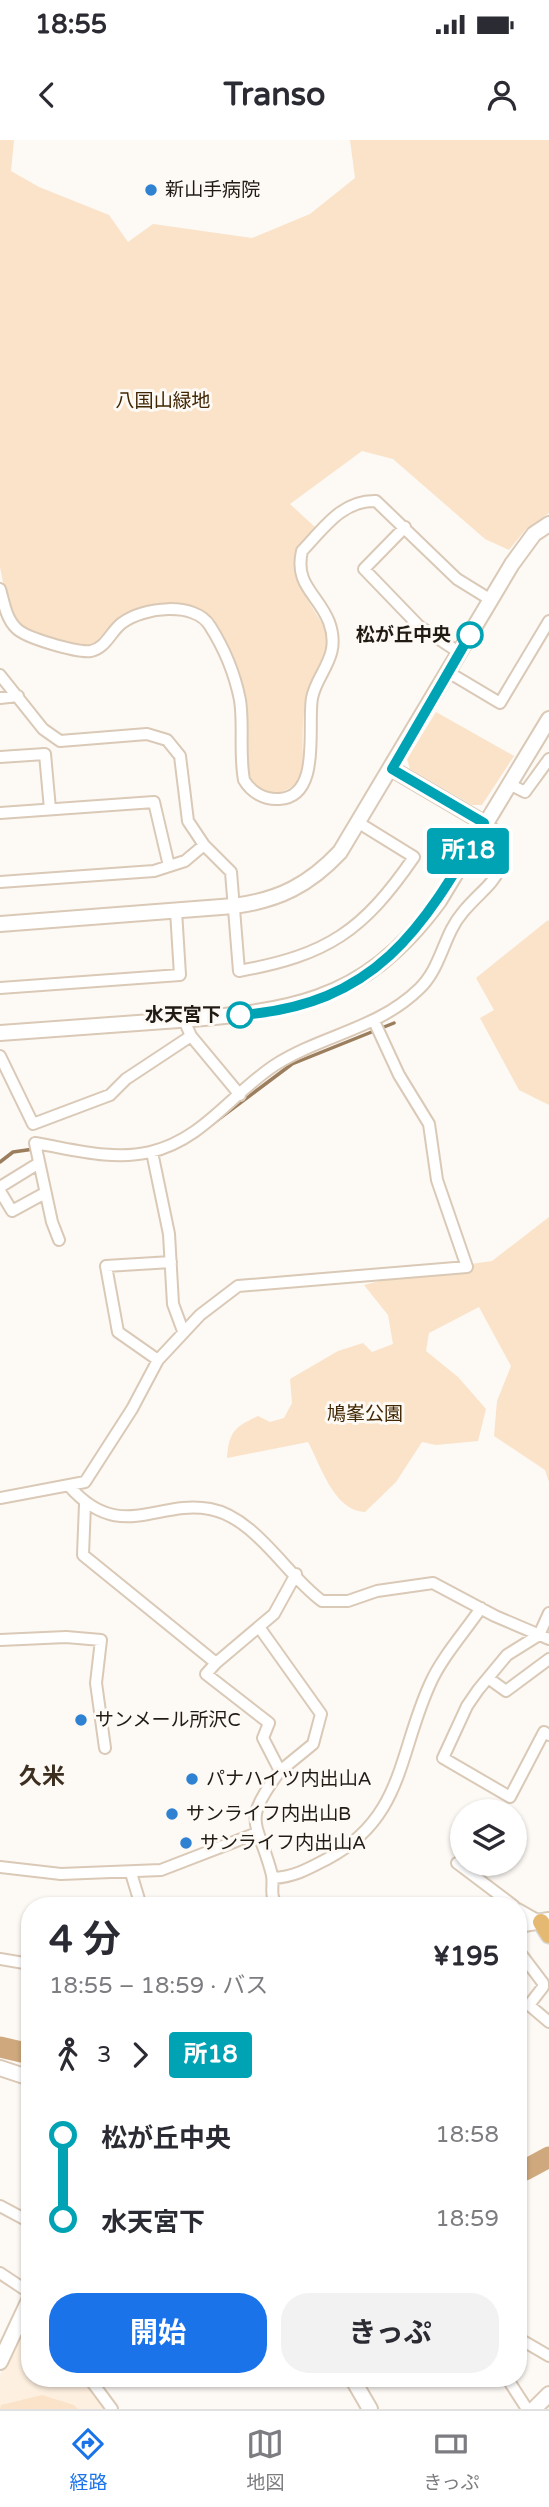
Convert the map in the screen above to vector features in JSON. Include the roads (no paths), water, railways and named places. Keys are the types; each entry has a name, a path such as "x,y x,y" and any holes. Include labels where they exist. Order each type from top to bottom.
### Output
{"street":[{"path":"0,589 8,617 17,630 75,651 93,650 106,642 121,623 136,615 167,610 194,613 209,623 232,671 240,701 244,780 248,788 264,797 283,799 299,790 310,767 312,695 327,669 332,649 329,623 300,576 302,551 347,505 360,500 376,500 457,579 491,600"},
{"path":"0,924 234,906 265,902 303,886 341,852 522,548 534,534 549,524"},
{"path":"405,527 364,569 419,626 460,653"},
{"path":"448,672 500,703 549,621"},
{"path":"0,675 43,729 60,741 147,734 167,740 180,756 188,821 204,845 231,872 239,971 284,963 309,954 356,927 386,898 414,857 359,823"},
{"path":"0,698 18,696"},
{"path":"0,1032 253,1014 327,996 376,967 420,927 439,901 549,719"},
{"path":"0,757 45,754 50,809"},
{"path":"509,784 525,792 549,759"},
{"path":"60,1240 45,1193 35,1143 114,1156 152,1152 197,1131 273,1066 310,1045 355,1031 374,1021 418,990 438,968 461,913 491,885 500,871 503,848 498,832 392,769"},
{"path":"0,813 154,802 169,866"},
{"path":"0,882 154,871 185,861 204,845"},
{"path":"0,988 180,975 176,911"},
{"path":"184,1020 191,1036 240,1095"},
{"path":"0,1499 85,1482 96,1468 158,1360 183,1331 239,1286 467,1267 437,1180 429,1124 399,1075 374,1021"},
{"path":"0,1056 33,1124 110,1095 126,1079 191,1036"},
{"path":"152,1152 165,1209 173,1304 183,1331"},
{"path":"39,1163 0,1189 12,1210 45,1193"},
{"path":"158,1360 118,1332 106,1266 171,1262"},
{"path":"69,1486 85,1504 121,1516 143,1517 212,1509 238,1521 296,1574 312,1594 332,1603 377,1591 433,1583 544,1637"},
{"path":"85,1504 81,1542 83,1555 216,1663"},
{"path":"279,1771 263,1738 269,1723 206,1674 274,1614 296,1574"},
{"path":"272,1878 294,1877 352,1846 376,1819 397,1782 431,1682 481,1608"},
{"path":"544,1637 549,1613"},
{"path":"259,1627 321,1714 313,1744 279,1771 256,1806 257,1833 272,1878 270,1893 272,1897"},
{"path":"0,1640 66,1637 101,1640 96,1683 104,1748"},
{"path":"544,1637 507,1655 467,1706 443,1758 510,1797 544,1732 549,1734"},
{"path":"488,1678 506,1691 549,1659"},
{"path":"0,1867 61,1874 131,1873 172,1867 257,1833"},
{"path":"131,1873 138,1897"},
{"path":"474,1876 503,1897"},
{"path":"527,1914 547,1926"},
{"path":"527,1925 547,1926"},
{"path":"0,1959 21,1962"},
{"path":"527,1962 543,1983 543,1987 529,2005 549,2022"},
{"path":"0,2068 21,2075"},
{"path":"0,2206 21,2217"},
{"path":"0,2273 21,2289"},
{"path":"0,2362 21,2316"},
{"path":"527,2344 549,2356"},
{"path":"96,2387 112,2409"},
{"path":"361,2387 370,2409"},
{"path":"513,2387 527,2409"},
{"path":"534,2409 549,2394"}],"waterway":[{"path":"200,1133 292,1064 394,1023"},
{"path":"0,1162 13,1152 34,1149"},
{"path":"0,2047 21,2052"},
{"path":"527,2169 549,2157"}],"place":[{"name":"新山手病院","path":"151,190"},
{"name":"松が丘中央","path":"470,635"},
{"name":"水天宮下","path":"240,1015"},
{"name":"サンメール所沢C","path":"81,1720"},
{"name":"パナハイツ内出山A","path":"192,1779"},
{"name":"サンライフ内出山B","path":"172,1814"},
{"name":"サンライフ内出山A","path":"186,1843"}],"district":[{"name":"久米","path":"42,1777"}],"park label":[{"name":"八国山緑地","path":"163,401"},
{"name":"鳩峯公園","path":"365,1414"}]}
